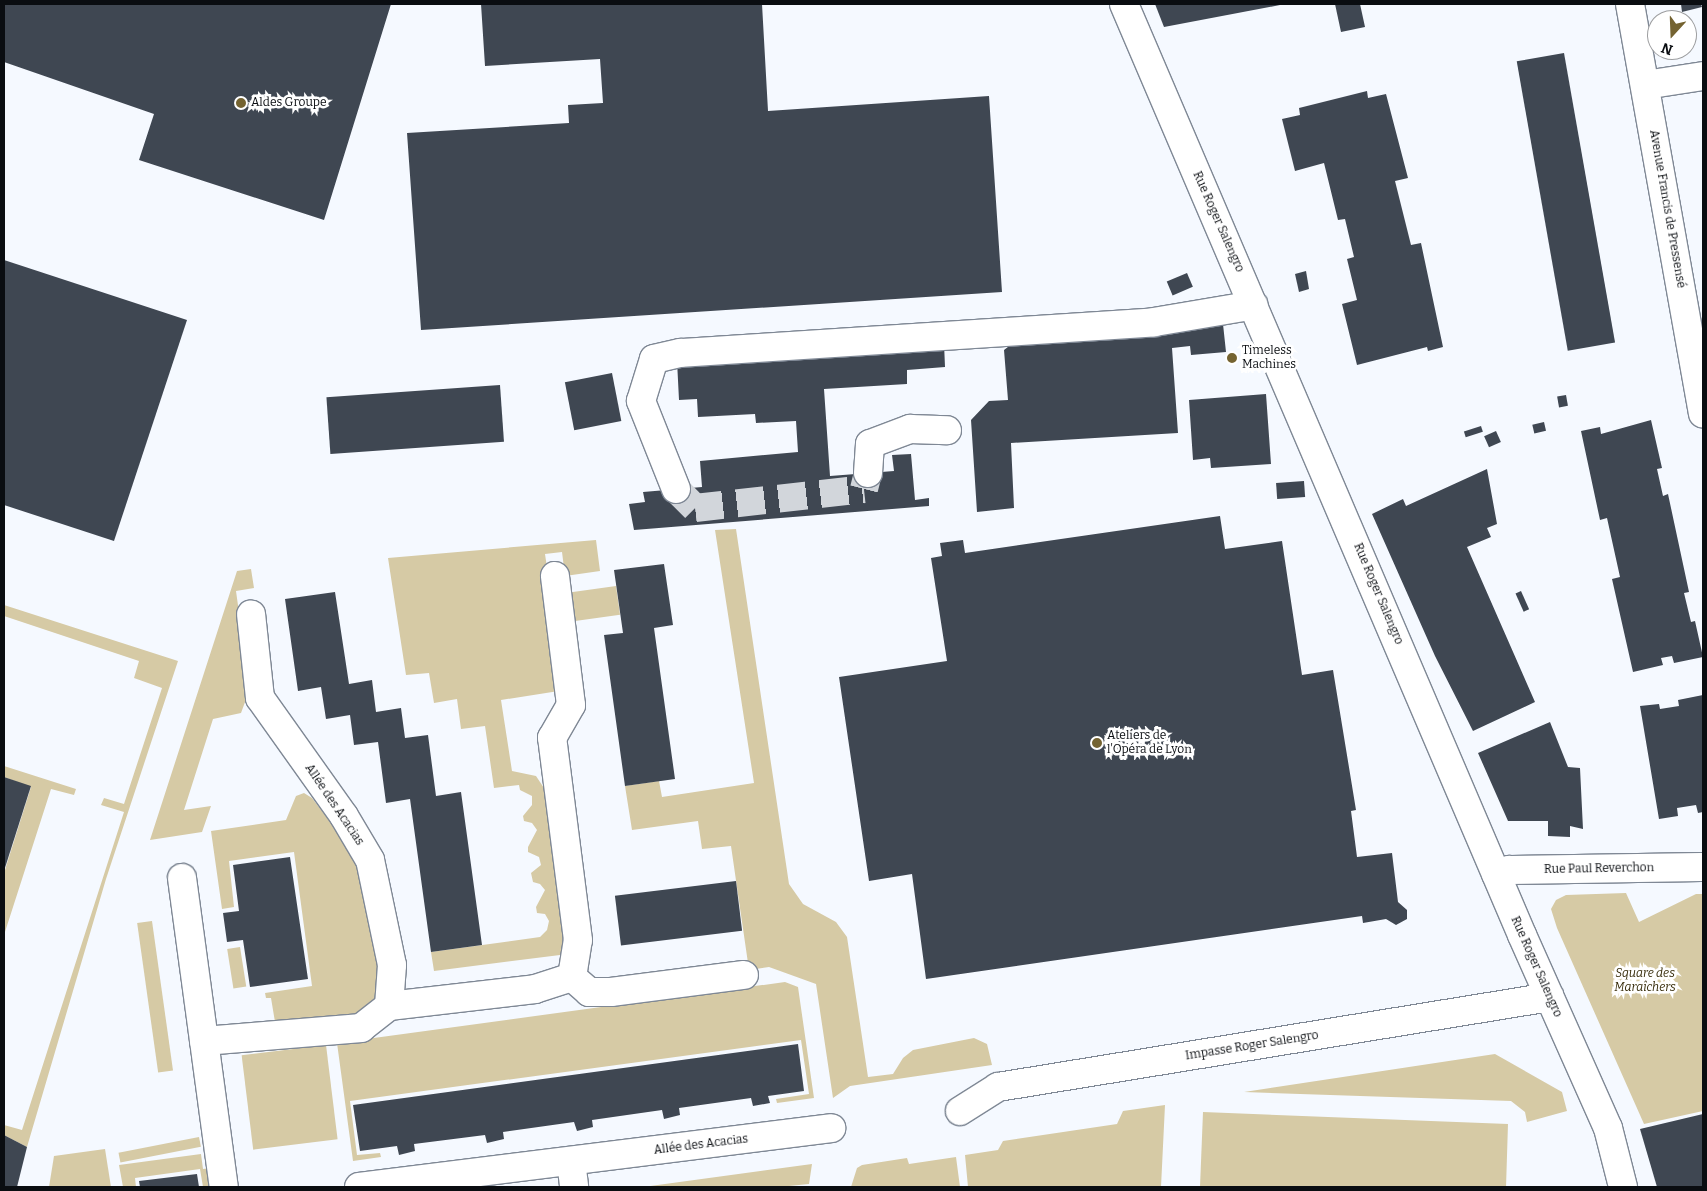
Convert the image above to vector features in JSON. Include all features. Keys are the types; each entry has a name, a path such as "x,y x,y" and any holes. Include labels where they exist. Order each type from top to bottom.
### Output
{"street":[{"name":"Rue Roger Salengro","path":"1124,4 1496,874 1608,1128 1623,1187"},
{"name":"Avenue Francis de Pressensé","path":"1630,4 1703,414"},
{"path":"1645,85 1703,76"},
{"path":"676,489 641,401 654,360 691,353 1154,322 1254,306"},
{"path":"868,473 870,444 910,430 947,430"},
{"path":"555,576 571,705 552,738 578,940 572,977"},
{"name":"Allée des Acacias","path":"251,614 260,698 344,816 370,860 392,965 389,1006"},
{"name":"Rue Paul Reverchon","path":"1496,874 1508,870 1703,867"},
{"path":"182,878 224,1187"},
{"path":"572,977 589,992 611,992 744,975"},
{"path":"204,1042 361,1028 389,1006 534,989 572,977"},
{"name":"Impasse Roger Salengro","path":"960,1111 998,1087 1550,998"},
{"name":"Allée des Acacias","path":"359,1187 573,1174 831,1128"}],"green space":[{"path":"736,529 789,884 803,904 836,922 847,937 868,1077 893,1074 903,1058 913,1050 974,1038 987,1044 992,1065 850,1086 833,1098 816,984 769,967 749,970 731,846 702,849 698,821 632,830 625,786 659,781 662,797 754,783 715,530"},
{"path":"596,540 600,571 565,576 562,552 545,554 565,690 501,700 512,771 536,776 546,791 568,954 434,971 431,952 540,937 547,930 549,921 545,914 537,913 536,907 545,890 540,884 533,882 531,873 541,865 539,857 528,852 528,847 537,830 532,823 524,821 523,816 532,805 532,796 520,790 519,785 494,788 485,726 461,729 457,699 434,703 429,673 406,675 388,558"},
{"path":"251,569 254,588 236,591 249,684 248,694 241,713 213,719 184,810 211,806 202,832 150,840 237,571"},
{"path":"616,586 620,615 572,622 567,593"},
{"path":"4,605 178,661 106,879 27,1147 4,1135 4,1125 22,1130 124,812 101,805 104,798 124,804 162,688 134,678 139,661 4,616"},
{"path":"4,766 76,789 74,795 51,789 4,935 4,873 31,787 4,777"},
{"path":"304,793 312,798 361,862 365,872 382,996 374,1013 290,1025 289,1020 275,1022 271,998 266,998 265,993 312,986 294,852 229,861 234,907 222,909 211,831 286,820 296,796"},
{"name":"Square des Maraîchers","path":"1626,893 1639,922 1696,894 1703,894 1703,1111 1644,1124 1557,928 1551,909 1556,900 1566,895"},
{"path":"152,921 173,1071 158,1073 137,923"},
{"path":"240,947 246,987 233,989 227,949"},
{"path":"785,982 798,987 814,1098 777,1103 776,1099 809,1094 801,1040 350,1101 357,1155 380,1153 381,1157 353,1161 337,1043"},
{"path":"326,1045 338,1139 253,1150 242,1055"},
{"path":"1495,1054 1562,1092 1567,1111 1527,1122 1525,1112 1511,1101 1244,1092"},
{"path":"1165,1105 1161,1187 968,1187 965,1155 998,1150 1003,1141 1117,1124 1123,1111"},
{"path":"1203,1112 1508,1124 1506,1187 1200,1187"},
{"path":"199,1137 201,1147 120,1162 119,1153"},
{"path":"105,1149 111,1187 49,1187 54,1156"},
{"path":"201,1154 203,1169 210,1168 213,1187 203,1187 200,1169 135,1178 136,1187 123,1187 119,1165"},
{"path":"956,1157 960,1187 851,1187 857,1168 862,1165 907,1158 909,1164"},
{"path":"812,1164 809,1184 779,1187 643,1187"}],"building":[{"name":"Aldes Groupe","path":"4,4 391,4 324,220 139,160 154,114 4,62"},
{"path":"481,4 762,4 768,111 989,96 1002,292 421,330 407,133 569,123 568,105 603,103 600,59 485,66"},
{"path":"1155,4 1280,4 1280,5 1164,27"},
{"path":"1335,4 1360,4 1365,27 1341,32"},
{"path":"1681,4 1701,4 1702,7 1690,10 1682,10"},
{"path":"1564,53 1615,343 1568,351 1517,61"},
{"path":"1367,91 1368,98 1386,94 1408,178 1395,181 1411,245 1421,243 1443,347 1428,351 1427,347 1357,365 1342,304 1357,300 1347,259 1354,257 1345,219 1338,220 1324,163 1295,171 1282,119 1300,115 1299,108"},
{"path":"4,260 187,320 114,541 4,505"},
{"path":"1306,271 1309,289 1299,292 1295,274"},
{"path":"1187,273 1193,287 1173,295 1167,282"},
{"path":"1223,324 1226,352 1191,355 1190,346 1172,348 1178,433 1011,443 1014,508 977,512 971,420 989,401 1008,400 1004,350 1021,337"},
{"path":"944,343 945,367 907,370 907,384 824,389 830,476 894,471 892,455 911,454 915,500 929,498 929,506 634,530 629,504 645,502 643,492 702,487 700,461 798,452 796,421 756,423 755,414 698,417 697,399 679,400 677,361"},
{"path":"612,373 621,421 574,430 565,382"},
{"path":"500,385 504,442 330,454 326,397"},
{"path":"1266,394 1271,464 1211,468 1210,458 1193,460 1189,400"},
{"path":"1566,395 1568,406 1559,407 1557,397"},
{"path":"1651,420 1662,468 1657,469 1663,496 1668,494 1689,592 1684,593 1691,622 1695,621 1703,657 1674,663 1672,656 1661,658 1663,665 1633,672 1612,579 1620,577 1607,518 1600,520 1581,431 1600,427 1601,434"},
{"path":"1544,422 1546,431 1534,433 1532,425"},
{"path":"1481,426 1483,432 1466,437 1464,432"},
{"path":"1496,431 1501,442 1489,447 1484,436"},
{"path":"1487,469 1497,524 1487,528 1491,537 1467,547 1535,702 1473,731 1435,656 1372,514 1403,499 1406,506"},
{"path":"1304,481 1305,497 1277,499 1276,483"},
{"name":"Ateliers de l'Opéra de Lyon","path":"1220,516 1225,549 1282,541 1302,675 1333,670 1356,810 1351,811 1357,857 1392,853 1398,902 1407,910 1407,919 1396,925 1386,919 1363,923 1362,916 926,979 912,874 869,881 839,677 947,661 931,558 942,556 940,543 963,540 965,553"},
{"path":"664,564 673,625 654,628 675,779 625,786 604,635 623,633 614,570"},
{"path":"1521,591 1529,609 1524,612 1516,593"},
{"path":"335,592 349,684 372,680 376,712 401,708 405,738 428,735 436,796 461,792 482,945 431,952 410,799 386,803 378,742 354,745 350,715 326,719 321,687 298,691 285,599"},
{"path":"1703,695 1703,812 1698,813 1696,805 1677,808 1678,816 1659,819 1640,706 1659,704 1660,709 1679,706 1678,700"},
{"path":"1550,722 1568,767 1580,768 1583,829 1570,826 1570,837 1548,836 1548,821 1508,821 1478,753"},
{"path":"4,777 31,786 4,871"},
{"path":"290,857 308,979 250,987 243,940 227,942 223,913 239,911 233,865"},
{"path":"736,881 742,931 621,945 615,896"},
{"path":"798,1044 804,1091 768,1096 770,1103 753,1106 751,1098 679,1108 680,1115 664,1119 662,1110 592,1120 593,1127 577,1131 574,1122 503,1132 504,1139 487,1143 485,1135 414,1144 415,1151 399,1155 397,1146 360,1151 353,1105"},
{"path":"1703,1114 1703,1187 1657,1187 1640,1129"},
{"path":"4,1135 27,1147 17,1187 4,1187"},
{"path":"197,1174 199,1187 140,1187 139,1181"}],"tunnel":[{"path":"676,489 695,508 864,489 868,473"}],"place":[{"name":"Aldes Groupe","path":"241,103"},
{"name":"Timeless Machines","path":"1232,358"},
{"name":"Ateliers de l'Opéra de Lyon","path":"1097,743"}]}
